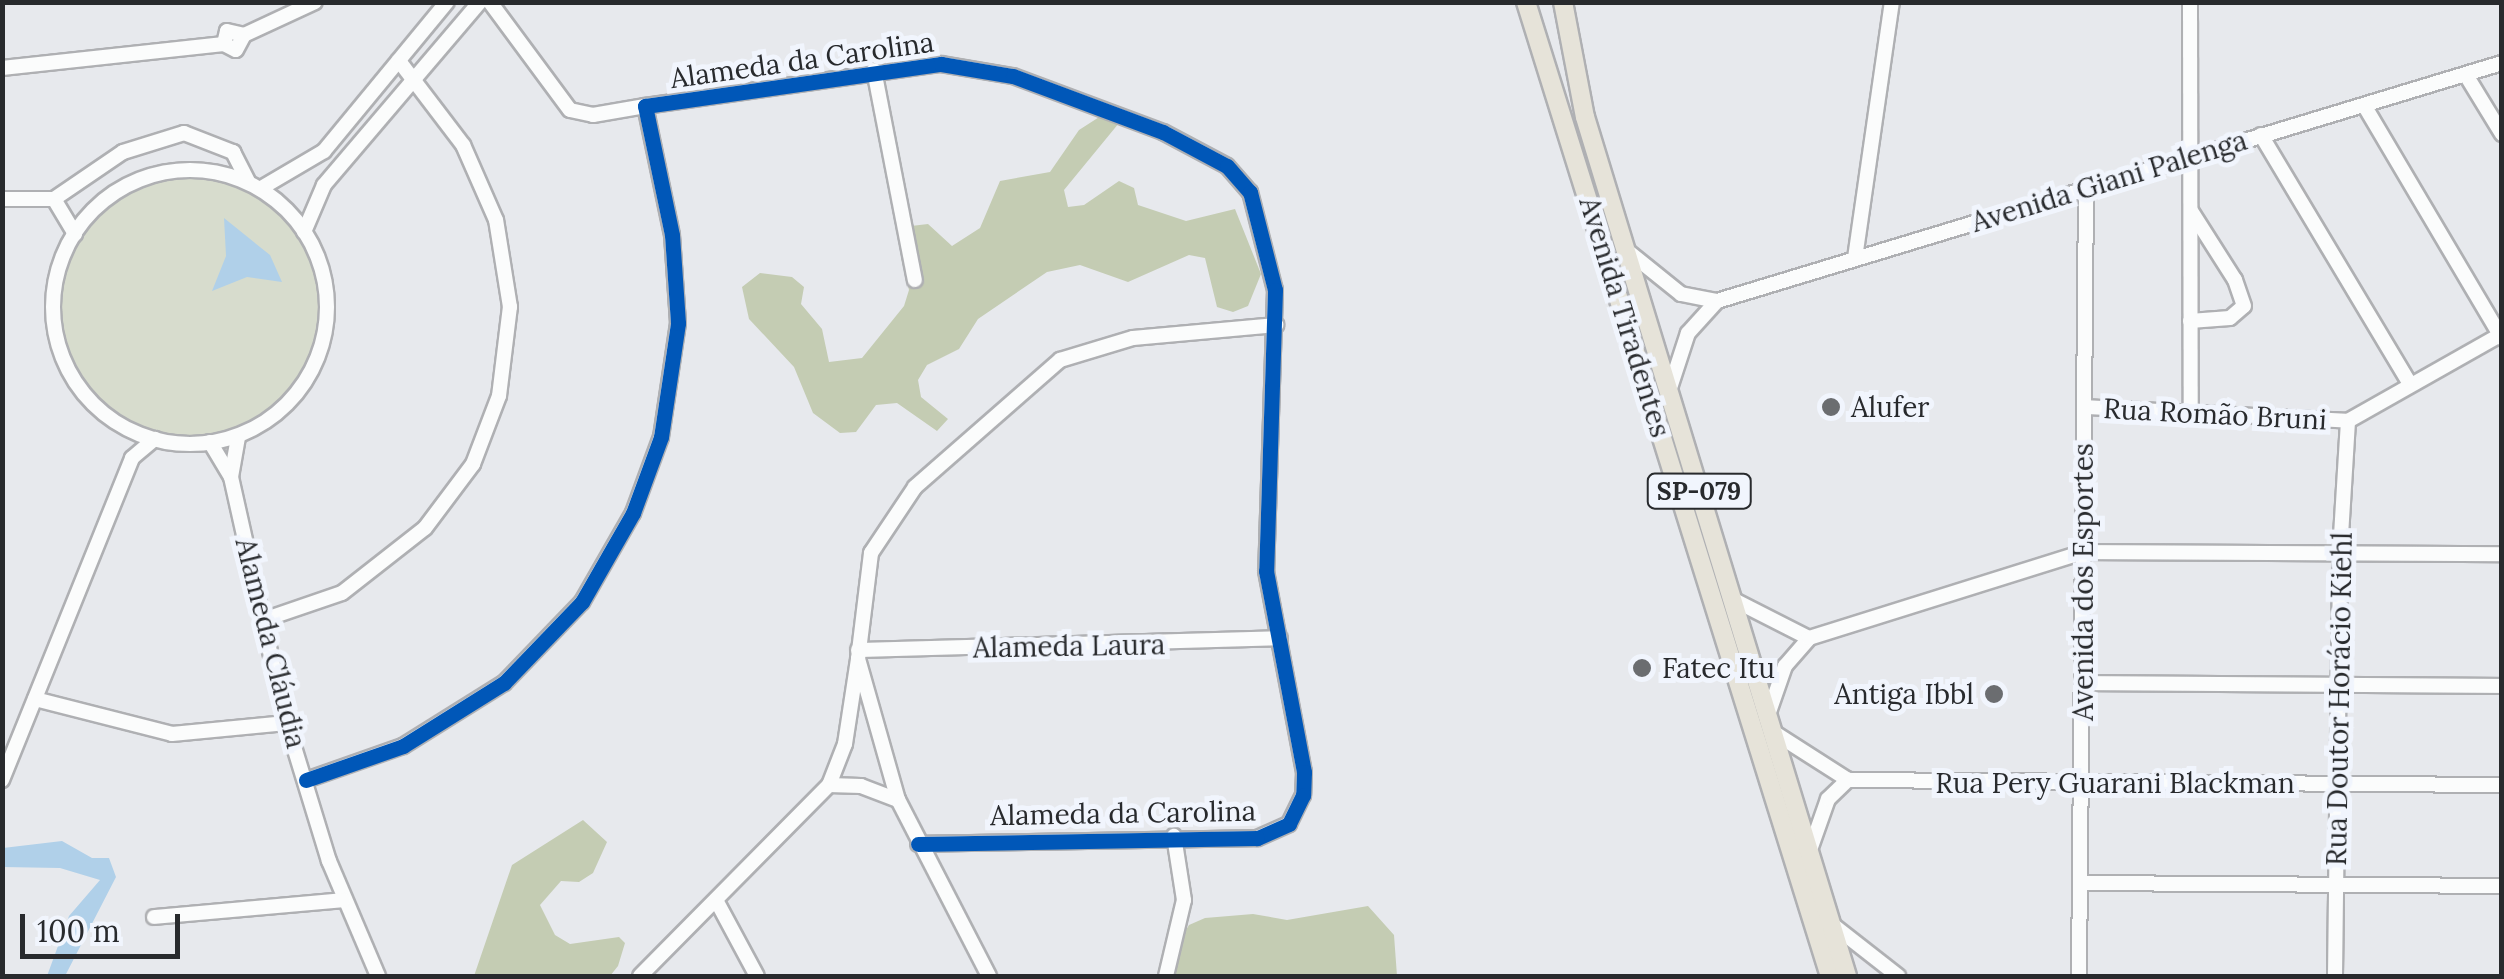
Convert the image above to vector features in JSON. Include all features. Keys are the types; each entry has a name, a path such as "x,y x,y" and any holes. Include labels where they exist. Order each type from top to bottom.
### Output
{"main road":[{"name":"Avenida Tiradentes","path":"1526,2 1830,976"},
{"name":"Avenida Tiradentes","path":"1564,2 1584,117 1847,976"}],"street":[{"path":"2,68 224,44 232,28 244,35 315,2"},
{"path":"263,188 324,151 447,2"},
{"path":"304,232 324,185 480,2"},
{"path":"490,2 570,110 593,115 645,106"},
{"path":"1855,258 1892,2"},
{"path":"2190,2 2191,412"},
{"path":"262,620 342,592 425,528 473,464 499,396 510,307 496,220 463,144 398,61"},
{"name":"Avenida Giani Palenga","path":"1716,301 2502,63"},
{"name":"Alameda da Carolina","path":"306,780 404,746 504,683 582,602 634,512 660,438 678,323 672,235 645,106 874,70 941,64 1014,76 1163,132 1227,166 1250,192 1261,224 1276,325 1264,494 1266,571 1304,772 1298,810 1276,834 1257,838 1174,836 918,844"},
{"path":"874,70 915,280"},
{"path":"2466,74 2502,134"},
{"path":"2364,105 2501,336"},
{"path":"2,199 54,199 124,152 184,133 233,152 248,182"},
{"path":"2261,134 2410,384"},
{"path":"197,170 263,188 304,232 322,271 326,313 318,355 298,392 238,438 210,442 155,440 103,415 74,383 56,344 52,300 61,258 75,234 115,192 154,174 197,170"},
{"name":"Avenida dos Esportes","path":"2079,976 2086,188"},
{"path":"54,199 75,234"},
{"path":"2190,211 2244,306 2230,318 2190,321"},
{"path":"1624,249 1682,294 1716,301 1688,334 1668,391"},
{"path":"640,976 829,785 845,744 858,655 863,577 893,513 1060,360 1102,343 1160,333 1276,325"},
{"name":"Rua Romão Bruni","path":"2085,407 2348,421 2501,336"},
{"name":"Rua Doutor Horácio Kiehl","path":"2335,976 2340,552 2348,421"},
{"path":"126,428 132,458"},
{"path":"231,477 238,438"},
{"path":"2,780 132,458 155,440"},
{"path":"210,442 231,477"},
{"name":"Alameda Cláudia","path":"231,477 286,723 343,900 378,976"},
{"path":"1810,850 1828,799 1848,780 1771,724 1785,666 1809,638 2083,552 2502,554"},
{"path":"1732,598 1809,638"},
{"name":"Alameda Laura","path":"858,655 1280,638"},
{"path":"858,655 898,800 989,976"},
{"path":"2082,682 2502,686"},
{"path":"35,698 172,734 286,723"},
{"name":"Rua Pery Guarani Blackman","path":"1848,780 2502,785"},
{"path":"829,785 861,786 898,800"},
{"path":"1166,976 1184,900 1174,836"},
{"path":"2081,882 2502,886"},
{"path":"154,917 343,900"},
{"path":"716,900 757,976"},
{"path":"1831,923 1898,976"}],"green space":[{"path":"1107,112 1119,123 1064,190 1068,207 1084,205 1119,181 1134,188 1138,205 1186,221 1235,209 1261,274 1248,306 1233,312 1217,307 1205,258 1189,255 1128,282 1080,265 1047,272 978,319 959,349 927,365 918,380 921,397 948,419 937,431 897,403 876,405 856,432 840,433 813,413 794,367 749,319 742,287 760,273 792,277 804,287 801,304 822,329 829,362 862,358 904,306 909,290 901,258 911,226 928,224 952,246 980,228 1000,181 1050,172 1079,130"},
{"path":"189,176 239,186 282,215 311,258 321,308 311,358 282,401 239,430 189,440 139,430 96,401 67,358 57,308 67,258 96,215 139,186"},
{"path":"583,820 607,842 593,873 579,882 561,881 540,905 555,935 570,944 619,937 625,943 618,966 610,976 474,976 512,865"},
{"path":"1368,906 1394,935 1397,976 1169,976 1189,925 1205,918 1253,914 1287,920"}],"water":[{"path":"224,218 270,255 282,282 247,277 212,291 226,256"},
{"path":"62,841 92,858 109,858 116,877 65,976 47,976 69,916 100,880 60,868 3,867 3,848"}],"cycle path":[{"path":"306,780 403,746 504,683 582,602 633,513 661,437 678,323 672,235 645,106 941,64 1013,76 1163,132 1227,166 1250,192 1275,290 1266,571 1304,772 1303,795 1289,824 1257,838 918,844"}],"place":[{"name":"Alufer","path":"1831,407"},
{"name":"Fatec Itu","path":"1642,668"},
{"name":"Antiga Ibbl","path":"1994,694"}]}
